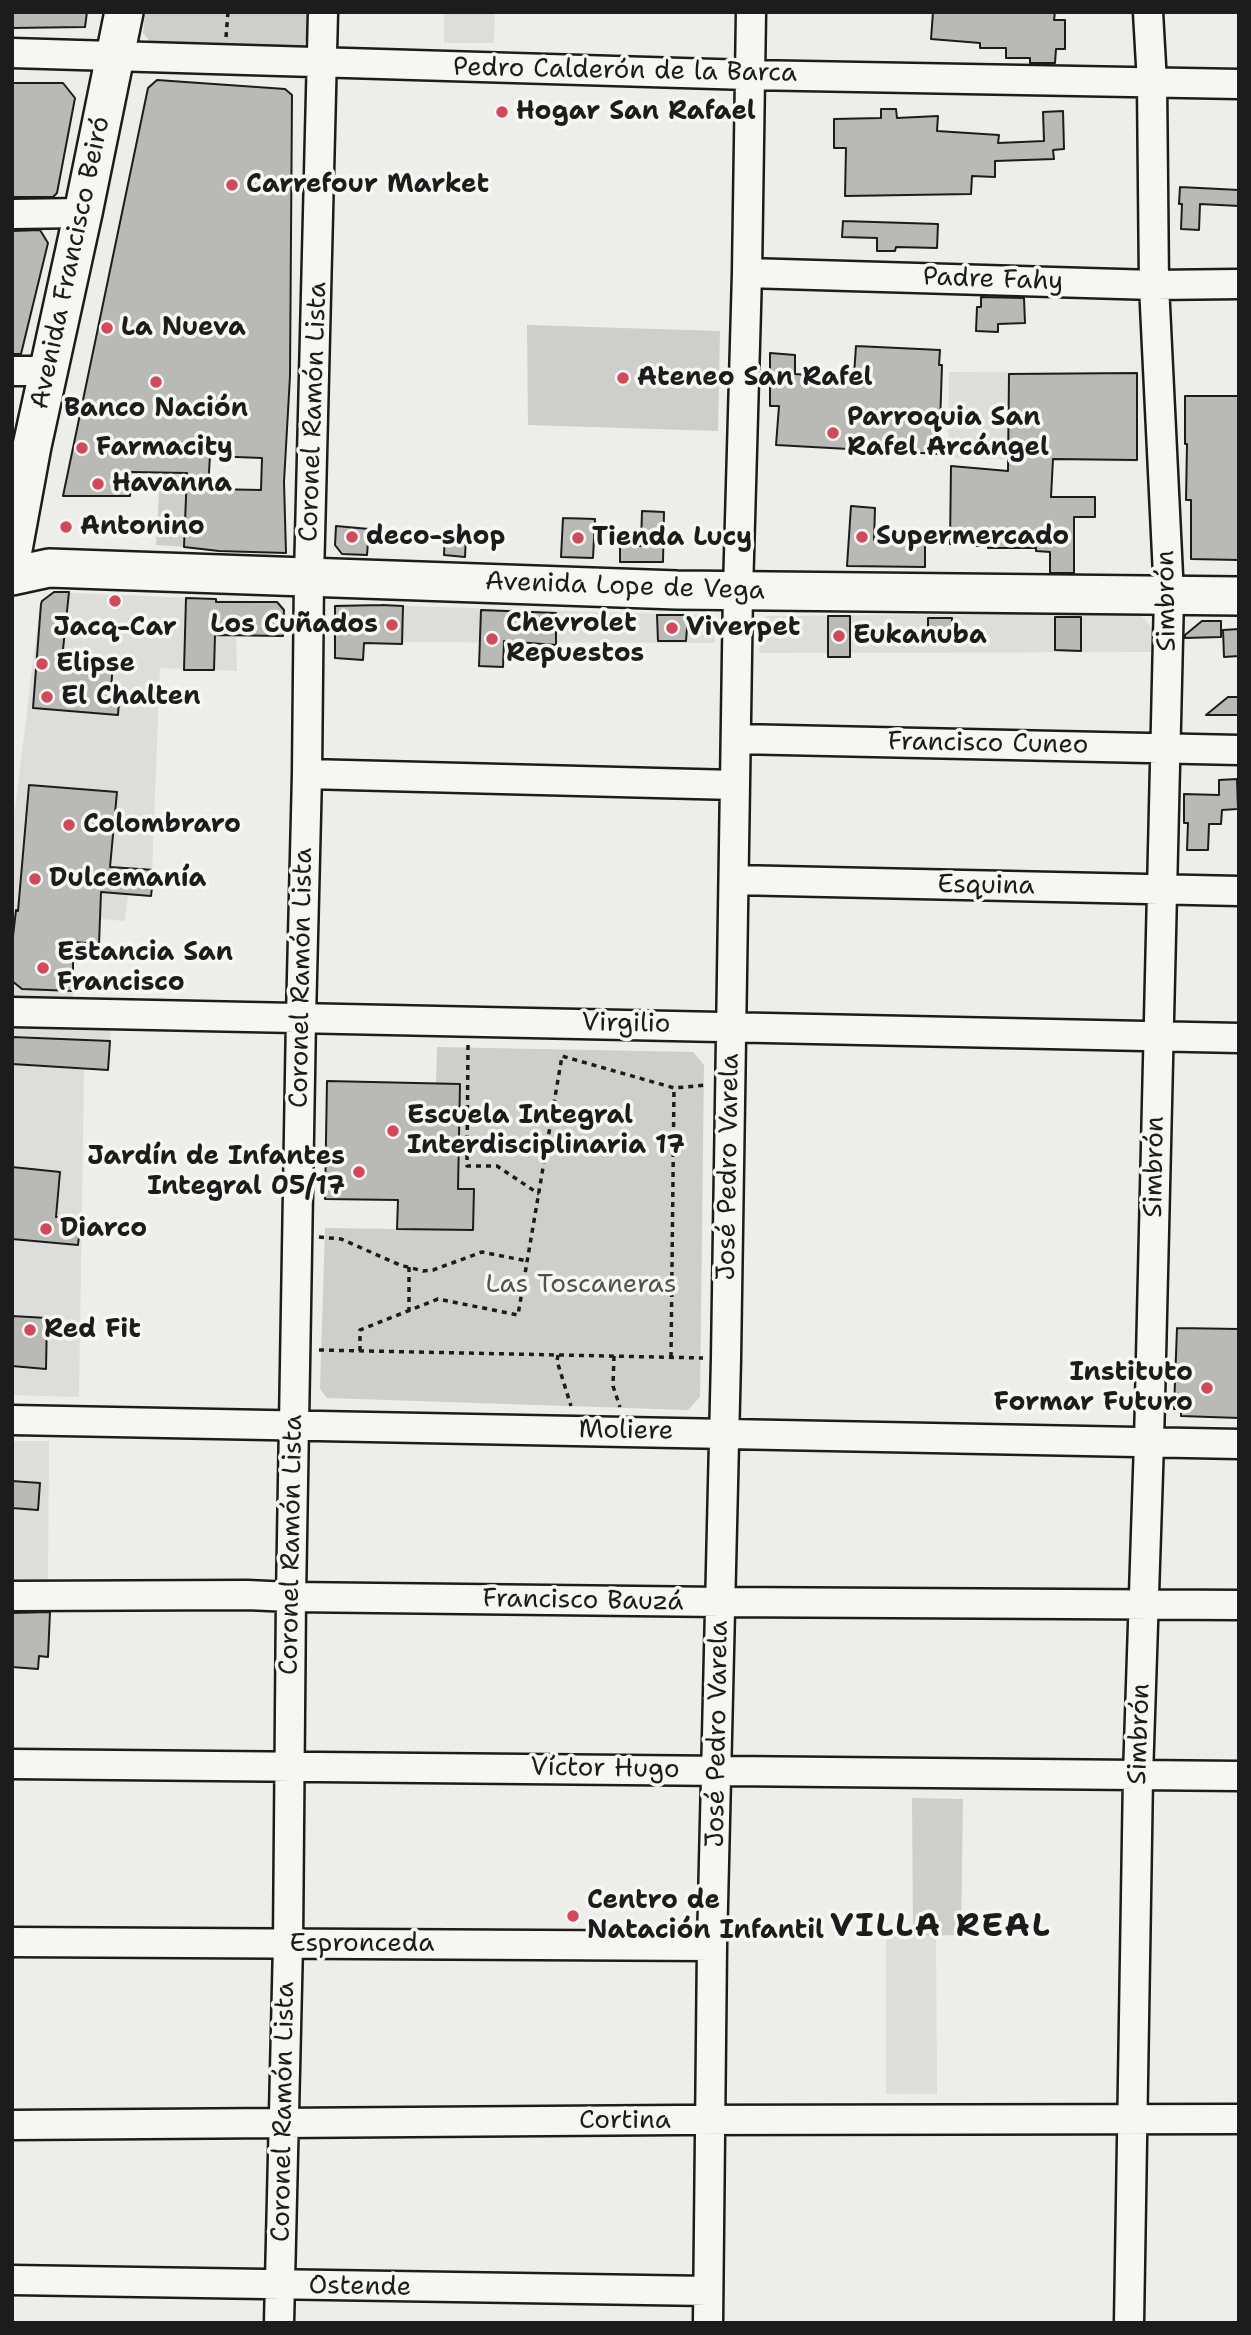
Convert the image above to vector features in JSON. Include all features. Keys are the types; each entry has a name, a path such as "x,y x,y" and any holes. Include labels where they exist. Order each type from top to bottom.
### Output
{"main road":[{"name":"Avenida Francisco Beiró","path":"12,555 32,446 124,12"},
{"name":"Avenida Lope de Vega","path":"12,576 49,568 738,591 1239,596"}],"street":[{"name":"Coronel Ramón Lista","path":"279,2323 288,1944 290,1597 300,1018 323,12"},
{"name":"José Pedro Varela","path":"708,2323 712,1946 726,1358 738,591 751,12"},
{"name":"Simbrón","path":"1129,2323 1138,1776 1149,1442 1169,596 1154,285 1152,83 1148,12"},
{"name":"Pedro Calderón de la Barca","path":"12,53 749,75 1239,83"},
{"path":"12,214 83,212"},
{"name":"Padre Fahy","path":"747,273 1239,285"},
{"path":"12,371 49,370"},
{"name":"Francisco Cuneo","path":"737,739 1239,750"},
{"path":"307,774 735,785"},
{"name":"Esquina","path":"734,880 1239,891"},
{"name":"Virgilio","path":"12,1012 468,1021 731,1040 1157,1036 1239,1038"},
{"name":"Moliere","path":"12,1420 1239,1444"},
{"name":"Francisco Bauzá","path":"12,1596 247,1595 721,1602 1239,1605"},
{"name":"Víctor Hugo","path":"12,1763 1239,1776"},
{"name":"Espronceda","path":"12,1942 712,1946"},
{"name":"Cortina","path":"12,2125 1239,2119"},
{"name":"Ostende","path":"12,2280 708,2291"}],"path":[{"path":"226,42 228,12"},
{"path":"468,1021 467,1166 497,1166 538,1194"},
{"path":"360,1351 360,1330 438,1300 518,1315 562,1056 674,1088 706,1086 731,1040"},
{"path":"671,1357 674,1088"},
{"path":"297,1235 341,1239 423,1271 433,1270 482,1252 527,1261"},
{"path":"409,1267 409,1311"},
{"path":"296,1350 726,1358"},
{"path":"558,1355 557,1361 571,1406"},
{"path":"614,1356 613,1386 620,1407"}],"shaded area":[{"path":"444,12 495,12 494,43 444,43"},
{"path":"949,372 1138,373 1138,462 948,458"},
{"path":"55,592 275,602 284,611 284,634 236,635 237,671 160,668 151,896 128,895 125,921 100,919 99,956 73,955 73,1001 12,999 12,833 40,605"},
{"path":"337,604 704,615 713,625 715,643 333,642"},
{"path":"1132,613 1142,616 1153,630 1154,652 759,653 762,620 767,616"},
{"path":"12,1024 111,1026 108,1070 84,1069 79,1397 12,1395"},
{"path":"12,1441 49,1441 48,1581 12,1580"},
{"path":"886,1936 936,1936 937,2094 886,2094"}],"green space":[{"path":"145,12 308,12 307,37 304,45 294,51 153,45 143,33"},
{"name":"Ateneo San Rafel","path":"527,325 720,331 718,431 528,425"},
{"path":"160,473 188,473 184,547 156,545"},
{"name":"Las Toscaneras","path":"437,1047 693,1052 704,1065 700,1397 688,1410 327,1398 320,1389 325,1228 473,1230 458,1189 460,1084 436,1083"},
{"path":"912,1798 963,1799 961,1935 913,1936"}],"building":[{"path":"12,12 87,12 85,27 12,28"},
{"path":"933,12 1055,12 1054,20 1065,20 1065,49 1056,49 1055,63 1030,63 1030,58 1006,58 1006,48 980,48 980,43 931,39"},
{"path":"157,80 285,89 292,95 290,376 284,482 286,553 184,547 187,473 131,472 130,496 63,496 148,88","holes":["210,456 262,458 261,490 208,487"]},
{"path":"12,83 63,83 75,98 57,193 53,197 12,197"},
{"path":"881,109 896,109 897,118 938,116 937,131 999,135 998,143 1044,141 1043,112 1063,111 1064,149 1053,150 1054,159 995,161 995,177 972,176 971,194 845,196 846,148 834,148 834,119 881,118"},
{"path":"1180,187 1239,190 1239,206 1200,204 1199,230 1181,229"},
{"path":"843,221 938,224 937,248 896,247 895,251 877,251 877,238 842,237"},
{"path":"40,230 48,243 21,354 12,354 12,231"},
{"path":"981,297 1024,298 1025,323 998,324 998,332 976,331 977,307 981,307"},
{"path":"856,346 940,350 939,365 942,365 939,454 776,445 779,406 770,406 770,353 795,355 795,374 833,377 833,374 854,375"},
{"path":"1137,373 1137,460 1053,459 1051,497 1095,497 1095,517 1074,517 1074,573 1050,573 1050,552 1036,551 1036,548 988,548 976,544 950,544 951,466 1008,471 1009,374"},
{"path":"1185,396 1239,396 1239,560 1191,559 1191,500 1186,500"},
{"path":"851,506 875,508 874,540 925,541 925,567 847,566"},
{"path":"642,511 664,512 663,562 620,562 620,545 641,546"},
{"name":"Tienda Lucy","path":"563,518 595,519 593,558 561,557"},
{"name":"deco-shop","path":"336,526 369,529 367,555 342,554 335,545"},
{"path":"445,533 466,535 465,557 444,555"},
{"path":"54,592 69,592 62,659 113,663 111,689 120,689 118,715 33,708 41,604"},
{"path":"186,598 216,599 216,602 277,602 284,610 283,636 215,635 214,670 184,670"},
{"path":"335,606 403,606 402,644 364,643 363,660 335,658"},
{"path":"481,610 556,613 556,645 504,641 503,667 479,666"},
{"name":"Viverpet","path":"657,615 688,615 686,641 658,641"},
{"name":"Eukanuba","path":"828,616 850,616 850,657 828,657"},
{"path":"1055,617 1081,617 1081,651 1055,650"},
{"path":"928,618 952,618 952,640 928,641"},
{"path":"1202,621 1221,621 1221,637 1185,638 1185,635"},
{"path":"1239,629 1239,656 1224,657 1223,630"},
{"path":"1228,697 1239,697 1239,715 1206,715"},
{"path":"1237,779 1238,809 1222,810 1221,824 1209,824 1208,850 1187,850 1188,823 1184,823 1184,794 1219,795 1219,780"},
{"path":"29,785 117,792 110,867 154,870 151,896 101,892 99,944 73,942 73,991 22,989 12,981 12,945 16,910 18,911"},
{"path":"12,1037 110,1041 108,1070 12,1064"},
{"name":"Escuela Integral Interdisciplinaria 17","path":"327,1081 460,1084 458,1189 474,1189 473,1230 397,1229 398,1200 325,1199"},
{"path":"12,1167 60,1172 56,1217 81,1219 78,1245 12,1239"},
{"path":"12,1316 47,1318 46,1369 12,1366"},
{"name":"Instituto Formar Futuro","path":"1177,1328 1239,1329 1239,1418 1181,1416 1181,1409 1174,1409"},
{"path":"12,1481 40,1483 38,1510 12,1508"},
{"path":"50,1612 48,1657 39,1656 38,1669 12,1667 12,1613"}],"place":[{"name":"Hogar San Rafael","path":"502,112"},
{"name":"Carrefour Market","path":"232,185"},
{"name":"La Nueva","path":"107,328"},
{"name":"Ateneo San Rafel","path":"623,378"},
{"name":"Banco Nación","path":"156,382"},
{"name":"Parroquia San Rafel Arcángel","path":"833,433"},
{"name":"Farmacity","path":"82,448"},
{"name":"Havanna","path":"98,484"},
{"name":"Antonino","path":"66,527"},
{"name":"deco-shop","path":"352,537"},
{"name":"Supermercado","path":"862,537"},
{"name":"Tienda Lucy","path":"578,538"},
{"name":"Jacq-Car","path":"115,601"},
{"name":"Los Cuñados","path":"392,625"},
{"name":"Viverpet","path":"672,628"},
{"name":"Eukanuba","path":"839,636"},
{"name":"Chevrolet Repuestos","path":"492,639"},
{"name":"Elipse","path":"42,664"},
{"name":"El Chalten","path":"47,697"},
{"name":"Colombraro","path":"69,825"},
{"name":"Dulcemanía","path":"35,879"},
{"name":"Estancia San Francisco","path":"43,968"},
{"name":"Escuela Integral Interdisciplinaria 17","path":"393,1131"},
{"name":"Jardín de Infantes Integral 05/17","path":"359,1172"},
{"name":"Diarco","path":"46,1229"},
{"name":"Red Fit","path":"30,1330"},
{"name":"Instituto Formar Futuro","path":"1207,1388"},
{"name":"Centro de Natación Infantil","path":"573,1916"}],"district":[{"name":"VILLA REAL","path":"941,1927"}]}
